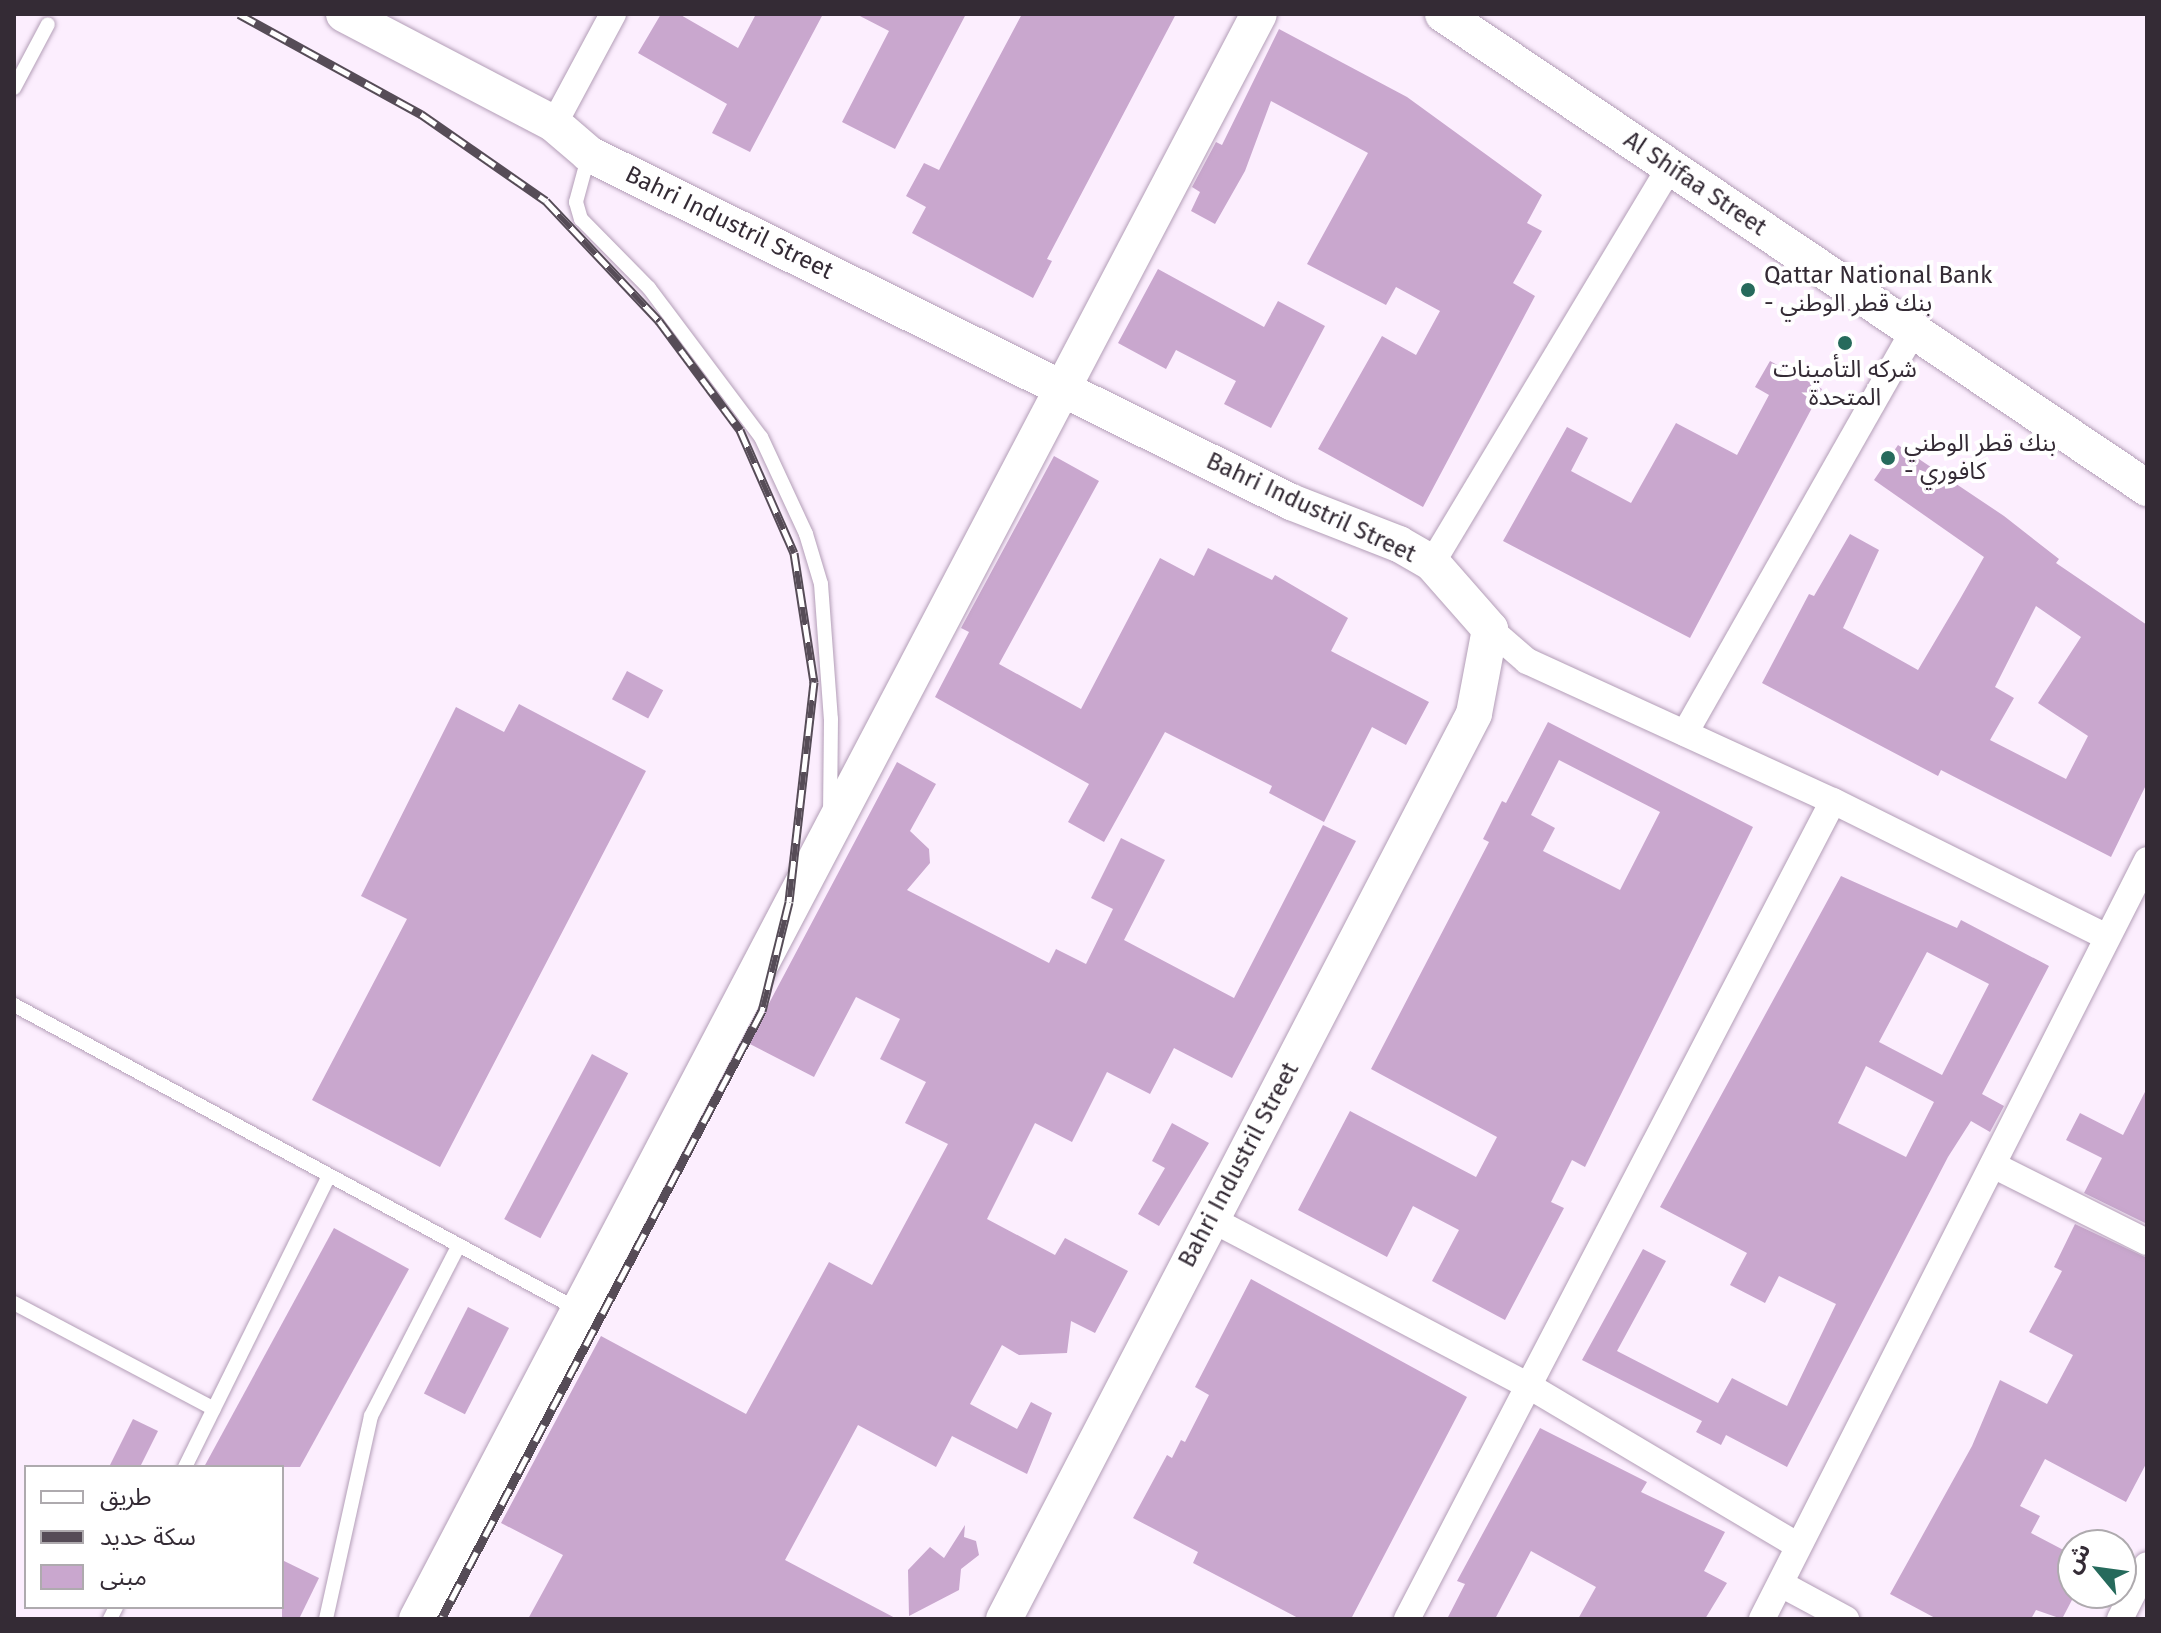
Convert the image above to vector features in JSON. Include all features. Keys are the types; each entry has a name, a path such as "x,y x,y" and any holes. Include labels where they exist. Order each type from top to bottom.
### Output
{"street":[{"name":"Bahri Industril Street","path":"344,14 554,124 589,154 1291,502 1399,544 1432,563 1490,629 1474,714 1004,1619"},
{"path":"554,124 613,14"},
{"path":"417,1619 830,824 1259,14"},
{"name":"Al Shifaa Street","path":"1443,14 2147,488"},
{"path":"1432,563 1670,167"},
{"path":"1685,733 1913,331"},
{"path":"1490,629 1527,661 1833,801 2107,937"},
{"path":"1407,1619 1833,801"},
{"path":"1762,1619 2147,860"},
{"path":"1993,1165 2147,1242"},
{"path":"1211,1219 1529,1386 1797,1545"},
{"path":"2120,1619 2147,1565"},
{"path":"1781,1584 1846,1619"}],"lane":[{"path":"14,88 48,24"},
{"path":"589,154 576,202 581,219 649,288 761,437 806,534 821,584 830,824"},
{"path":"14,1005 577,1309"},
{"path":"186,1465 329,1176"},
{"path":"326,1619 371,1416 459,1245"},
{"path":"14,1303 214,1409"}],"building":[{"path":"661,14 679,14 738,48 756,14 823,14 750,152 712,133 727,104 638,53"},
{"path":"856,14 966,14 895,149 842,122 889,31"},
{"path":"1022,14 1176,14 1047,259 1052,261 1033,298 912,233 926,207 906,196 924,163 939,170"},
{"path":"1279,29 1407,97 1542,195 1527,223 1542,231 1513,283 1535,296 1423,507 1318,449 1382,336 1416,355 1440,311 1396,287 1386,305 1307,264 1368,153 1271,101 1245,171 1215,224 1191,211 1200,192 1192,187 1216,142 1222,145"},
{"path":"1158,269 1264,327 1278,301 1325,326 1271,428 1224,404 1236,381 1176,350 1166,369 1118,343"},
{"path":"1770,361 1822,389 1690,638 1503,541 1567,427 1588,438 1571,471 1631,503 1676,423 1737,455 1769,395 1755,387"},
{"path":"1898,445 2004,516 2059,559 2056,563 2147,625 2147,783 2111,857 1941,770 1938,776 1762,683 1809,594 1814,596 1850,534 1879,550 1843,628 1918,670 1984,557 1874,480","holes":["2036,606 2081,637 2038,703 2088,736 2066,779 1990,740 2014,698 1995,687"]},
{"path":"1054,456 1099,481 999,664 1081,709 1160,558 1194,576 1208,548 1272,580 1275,575 1348,618 1331,651 1429,702 1406,745 1372,727 1324,822 1269,793 1272,786 1165,732 1104,842 1068,822 1089,784 935,697 969,632 961,628"},
{"path":"627,671 663,690 648,719 612,699"},
{"path":"519,704 646,771 440,1167 312,1100 407,919 361,896 456,707 504,732"},
{"path":"1548,722 1753,827 1585,1167 1572,1160 1551,1202 1564,1208 1505,1320 1432,1281 1459,1230 1413,1206 1387,1257 1298,1210 1350,1111 1476,1177 1497,1137 1371,1069 1489,842 1483,839 1502,801 1506,803","holes":["1559,760 1660,812 1620,890 1543,851 1555,828 1531,815"]},
{"path":"897,762 936,784 910,831 929,849 930,863 907,890 1049,963 1056,949 1086,964 1113,909 1091,898 1121,838 1165,860 1124,940 1234,998 1323,825 1356,841 1232,1078 1174,1048 1150,1094 1107,1072 1072,1142 1035,1123 987,1219 1055,1255 1065,1238 1128,1271 1095,1333 1071,1321 1067,1353 1019,1355 1002,1345 970,1404 1017,1429 1031,1402 1052,1413 1027,1474 952,1436 936,1467 858,1425 785,1560 897,1619 528,1619 563,1555 501,1523 601,1336 746,1414 829,1262 872,1285 948,1144 905,1123 926,1082 880,1059 900,1019 856,997 814,1077 748,1043"},
{"path":"1841,876 1957,928 1961,920 2049,966 1982,1094 2004,1106 1990,1132 1971,1121 1948,1157 1787,1467 1726,1435 1721,1445 1696,1432 1702,1421 1582,1360 1643,1249 1666,1261 1617,1351 1718,1403 1732,1378 1787,1406 1836,1304 1779,1276 1765,1303 1730,1285 1747,1253 1660,1207","holes":["1927,952 1989,984 1942,1075 1879,1042","1866,1066 1934,1102 1906,1157 1838,1123"]},
{"path":"592,1054 628,1073 540,1238 504,1219"},
{"path":"2147,1088 2147,1224 2084,1193 2102,1158 2066,1140 2080,1113 2123,1135"},
{"path":"1172,1123 1209,1143 1159,1226 1138,1214 1165,1168 1152,1161"},
{"path":"2075,1224 2147,1258 2147,1462 2126,1502 2045,1459 2020,1506 2040,1516 2031,1533 2057,1547 2057,1609 2067,1609 2062,1619 2036,1610 2031,1619 1937,1619 1890,1594 1972,1446 2000,1380 2047,1404 2073,1355 2029,1332 2062,1271 2054,1267"},
{"path":"334,1228 409,1269 300,1467 205,1465"},
{"path":"1251,1279 1467,1397 1351,1619 1300,1619 1193,1563 1198,1552 1133,1518 1167,1455 1172,1458 1181,1440 1185,1442 1209,1395 1195,1387"},
{"path":"468,1307 509,1328 465,1414 424,1393"},
{"path":"133,1419 158,1431 141,1465 110,1465"},
{"path":"1540,1428 1647,1482 1641,1492 1725,1532 1704,1571 1727,1583 1705,1619 1578,1619 1596,1587 1531,1551 1495,1619 1447,1619 1465,1584 1457,1581"},
{"path":"965,1525 964,1537 976,1541 979,1555 961,1569 959,1590 909,1616 908,1570 930,1547 944,1558"},
{"path":"284,1561 319,1578 299,1619 282,1619"}],"railway":[{"path":"239,14 421,114 546,201 659,321 740,430 794,553 814,682 789,902 762,1011 441,1619"}],"place":[{"name":"Qattar National Bank - بنك قطر الوطني","path":"1748,290"},
{"name":"شركه التأمينات المتحدة","path":"1845,343"},
{"name":"بنك قطر الوطني - كافوري","path":"1888,458"}]}
